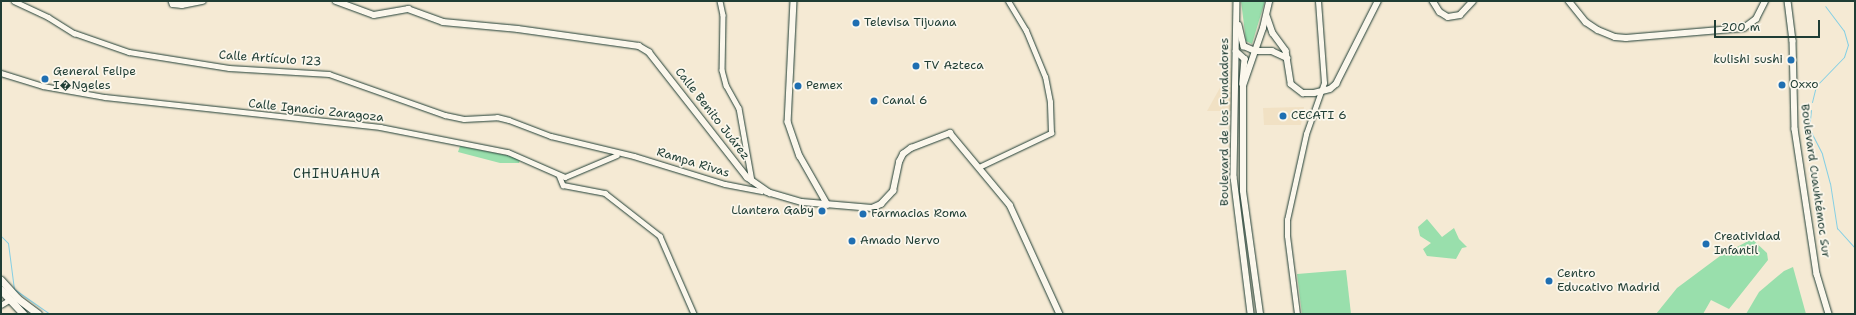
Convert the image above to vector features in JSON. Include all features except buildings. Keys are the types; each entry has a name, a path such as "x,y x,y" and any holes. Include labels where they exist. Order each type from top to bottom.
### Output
{"highway":[{"path":"1,280 17,298 38,314"},
{"path":"1,290 24,314"}],"main road":[{"path":"173,3 182,6 203,1"},
{"name":"Calle Benito Juárez","path":"336,1 374,15 408,9 442,22 518,29 639,46 649,52 752,182 770,193"},
{"path":"794,1 788,122 800,156 828,205"},
{"name":"Boulevard de los Fundadores","path":"1237,1 1234,177 1237,213 1251,314"},
{"name":"Boulevard de los Fundadores","path":"1260,314 1247,228 1242,174 1243,86 1267,15 1269,1"},
{"path":"1267,15 1273,33 1287,58 1291,84 1296,90 1303,93 1322,92 1336,84 1378,1"},
{"path":"1433,1 1440,12 1448,17 1460,16 1473,1"},
{"path":"1569,1 1586,22 1598,30 1616,37 1626,38 1744,28 1756,19 1765,1"},
{"name":"Boulevard Cuauhtémoc Sur","path":"1788,1 1793,37 1794,129 1817,274 1829,314"},
{"path":"1236,13 1242,44 1255,51 1272,51 1287,58"},
{"path":"1236,51 1245,60 1242,76 1243,86"},
{"name":"Calle Benito Juárez","path":"761,191 802,202 828,205 864,208 881,204 892,191 899,162 903,154 911,148 950,133 979,167"},
{"path":"979,167 1010,205 1060,314"},
{"path":"1237,213 1242,216 1247,228"}],"street":[{"name":"Calle Artículo 123","path":"14,1 48,17 74,33 129,52 158,54 229,68 325,73 445,115 464,119 497,117 551,136 619,154"},
{"path":"720,1 722,15 722,70 726,85 739,108 752,182"},
{"path":"979,167 1051,133 1050,102 1045,77 1026,31 1008,1"},
{"path":"1296,314 1287,236 1287,220 1306,134 1322,92 1325,74 1318,1"},
{"name":"Calle Ignacio Zaragoza","path":"1,73 43,86 113,98 380,127 508,152 559,175 563,185 605,193 657,233 666,244 694,314"},
{"path":"559,175 568,177 604,158 619,154"},
{"name":"Rampa Rivas","path":"619,154 634,156 725,184 761,191"},
{"path":"1,305 9,300"}],"shaded area":[{"path":"1231,68 1231,111 1207,111"},
{"name":"CECATI 6","path":"1304,107 1301,125 1264,125 1263,108"}],"green space":[{"path":"1241,1 1265,1 1252,44 1246,41"},
{"path":"460,146 515,157 520,160 519,163 500,163 458,152"},
{"path":"1427,219 1442,237 1454,228 1459,239 1467,247 1462,248 1456,259 1427,256 1423,249 1431,243 1420,236 1418,227"},
{"path":"1752,239 1767,253 1768,260 1729,309 1711,300 1703,314 1656,314 1677,288 1720,256"},
{"path":"1793,267 1806,314 1746,314 1759,292 1784,271"},
{"path":"1346,270 1351,314 1302,314 1297,274"}],"waterway":[{"path":"1812,102 1816,86 1844,57 1848,45 1844,31 1825,6"},
{"path":"1811,110 1809,128 1822,154 1830,183 1837,228 1855,248"},
{"path":"1,236 8,243 14,289 50,314"}],"place":[{"name":"Televisa Tijuana","path":"856,23"},
{"name":"kulishi sushi","path":"1791,60"},
{"name":"TV Azteca","path":"916,66"},
{"name":"General Felipe I�Ngeles","path":"45,79"},
{"name":"Oxxo","path":"1782,85"},
{"name":"Pemex","path":"798,86"},
{"name":"Canal 6","path":"874,101"},
{"name":"CECATI 6","path":"1283,116"},
{"name":"Llantera Gaby","path":"822,211"},
{"name":"Farmacias Roma","path":"863,214"},
{"name":"Amado Nervo","path":"852,241"},
{"name":"Creatividad Infantil","path":"1706,244"},
{"name":"Centro Educativo Madrid","path":"1549,281"}],"district":[{"name":"CHIHUAHUA","path":"337,174"}]}
